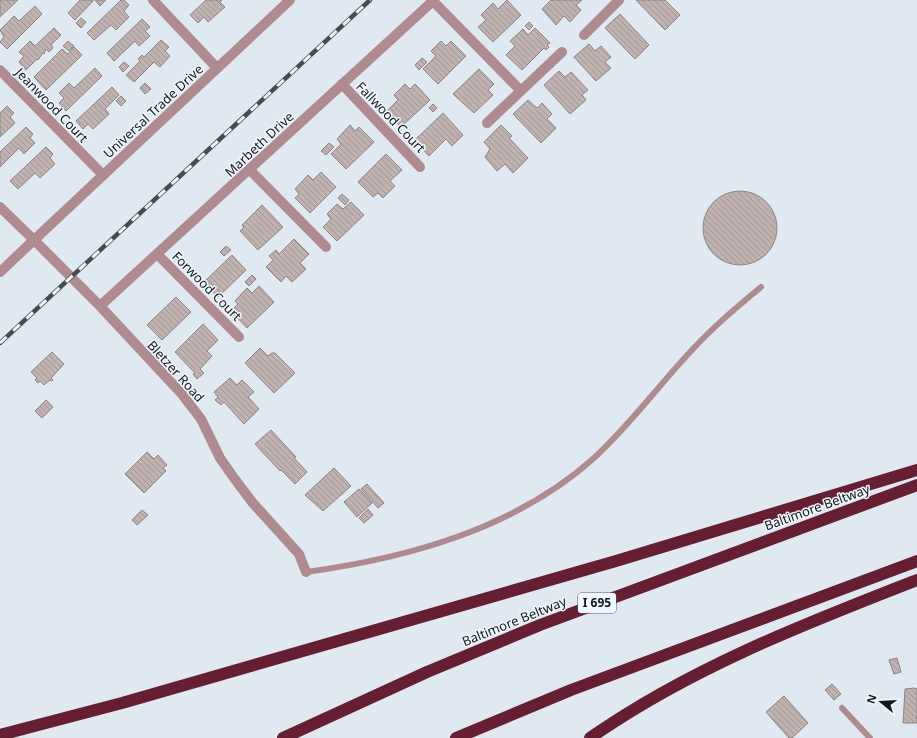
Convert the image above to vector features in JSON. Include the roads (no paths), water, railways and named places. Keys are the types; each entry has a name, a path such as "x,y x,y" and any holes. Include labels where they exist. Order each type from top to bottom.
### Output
{"highway":[{"path":"0,735 129,701 616,561 917,470"},
{"name":"Baltimore Beltway","path":"283,738 427,672 540,625 917,485"},
{"path":"456,738 571,690 917,561"},
{"path":"590,738 653,697 702,671 763,642 917,580"}],"street":[{"path":"153,0 217,68"},
{"name":"Universal Trade Drive","path":"0,272 290,0"},
{"path":"434,0 521,91"},
{"name":"Marbeth Drive","path":"100,306 158,255 434,0"},
{"path":"584,35 614,2"},
{"path":"487,123 562,52"},
{"name":"Jeanwood Court","path":"0,70 103,175"},
{"name":"Fallwood Court","path":"342,84 420,167"},
{"path":"250,170 326,248"},
{"name":"Bletzer Road","path":"0,207 100,306 181,394 201,418 220,458 252,502 299,554 306,572"},
{"name":"Forwood Court","path":"158,255 239,337"}],"lane":[{"path":"306,572 341,567 446,541 491,524 529,506 565,482 594,458 625,428 691,351 718,324 761,287"},
{"path":"842,708 870,738"}],"railway":[{"path":"0,343 370,0"}]}
